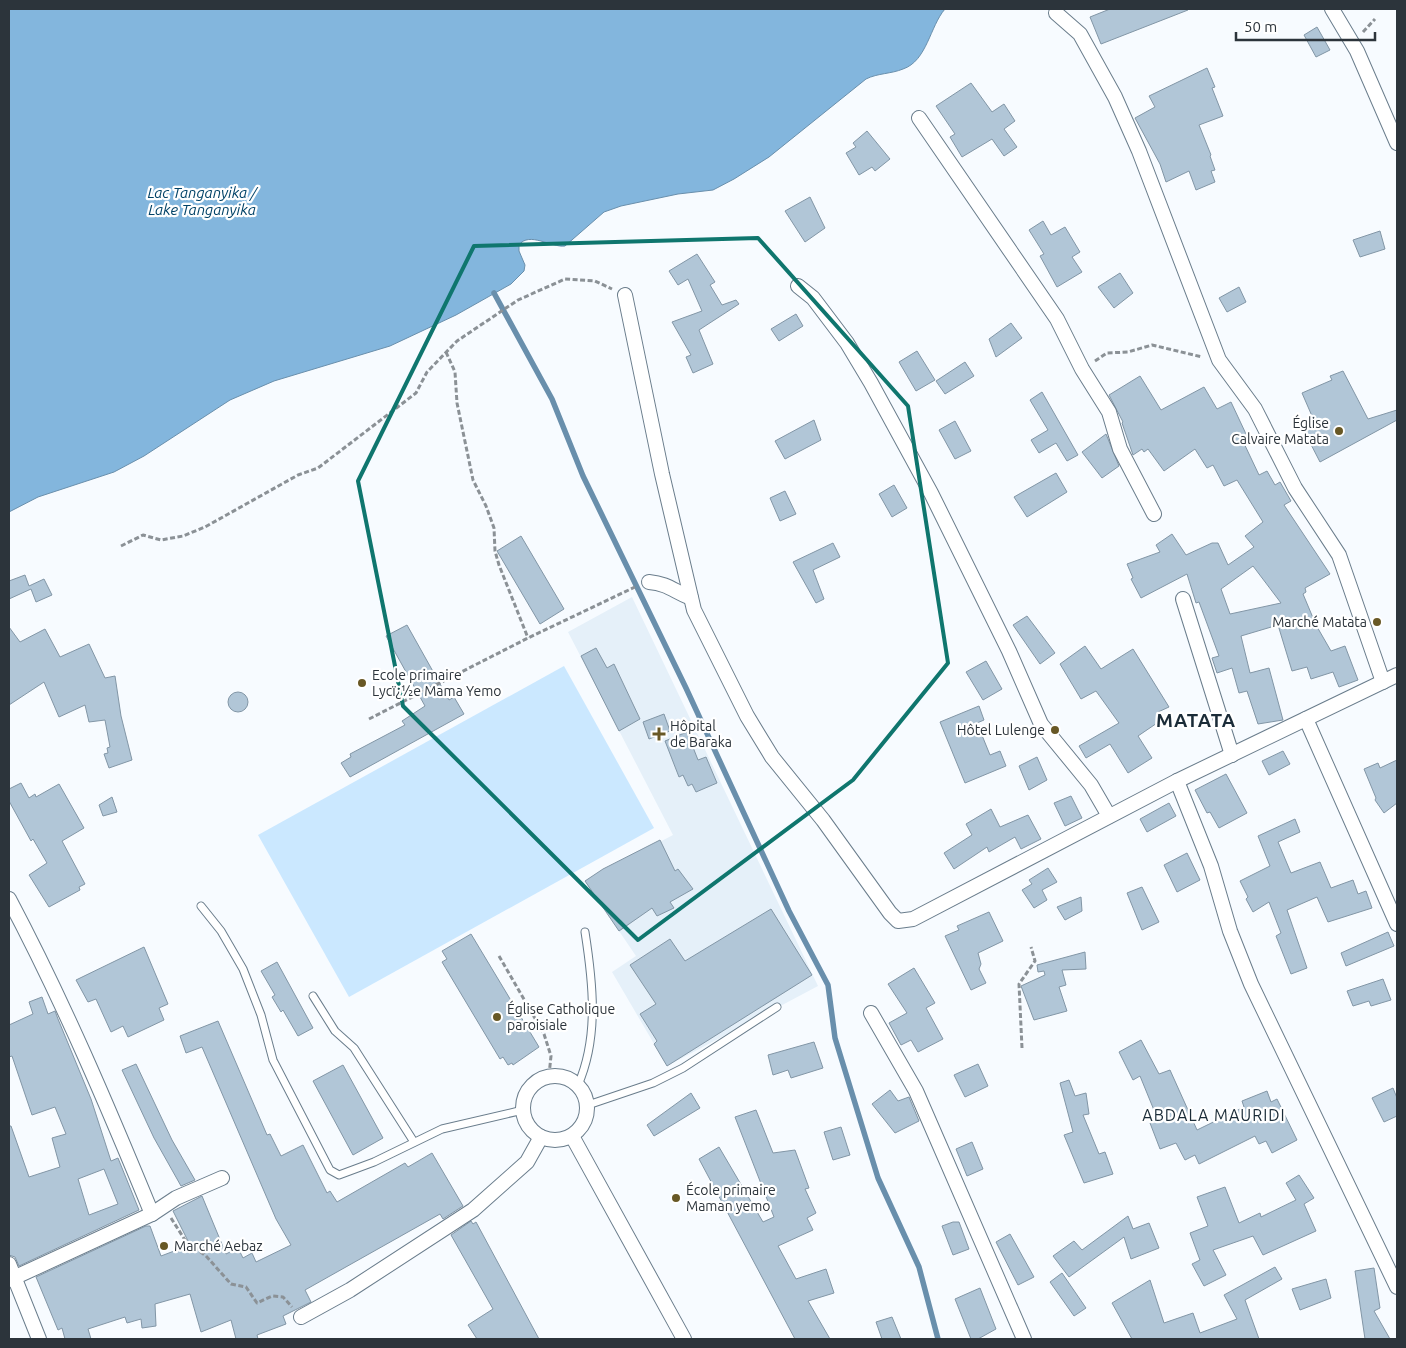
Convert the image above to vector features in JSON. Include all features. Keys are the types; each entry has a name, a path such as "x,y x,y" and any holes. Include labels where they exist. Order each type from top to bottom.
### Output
{"street":[{"path":"1332,9 1357,51 1397,143"},
{"path":"1056,13 1080,34 1115,97 1139,151 1220,360 1255,409 1295,488 1339,555 1383,682"},
{"path":"919,118 1057,319 1082,369 1109,412 1120,449 1154,514"},
{"path":"798,286 813,298 825,313 847,343 871,382 931,493 1009,651 1041,724 1092,785 1109,816"},
{"path":"625,295 662,474 694,610 746,716 772,757 823,820 890,913 898,921 913,919 1177,781 1397,675"},
{"path":"649,582 665,584 677,593 691,598"},
{"path":"1183,598 1232,755"},
{"path":"1306,719 1397,924"},
{"path":"1177,781 1211,866 1230,931 1251,984 1397,1287"},
{"path":"9,899 49,975 157,1210"},
{"path":"871,1013 916,1091 1024,1339"},
{"path":"549,1075 565,1076 578,1084 585,1094 588,1105 584,1122 572,1136 557,1140 541,1138 528,1126 523,1110 525,1095 535,1082 549,1075"},
{"path":"572,1136 684,1339"},
{"path":"301,1317 350,1290 473,1210 527,1162 541,1138"},
{"path":"12,1279 157,1210 176,1198 222,1178"},
{"path":"9,1264 12,1279 39,1339"}],"lane":[{"path":"201,906 221,931 243,969 261,1015 273,1060 330,1170 339,1175 442,1129 523,1110"},
{"path":"578,1084 586,1066 592,1036 591,972 585,932"},
{"path":"313,996 335,1031 354,1048 414,1142"},
{"path":"588,1105 653,1083 683,1068 777,1007"}],"path":[{"path":"121,546 142,535 161,540 183,536 205,527 298,475 318,468 416,393 427,372 457,341 518,300 564,279 595,281 625,295"},
{"path":"1082,369 1107,353 1128,352 1152,345 1220,360"},
{"path":"446,352 455,372 457,402 473,480 494,528 499,565 528,638"},
{"path":"369,719 613,596 649,582"},
{"path":"1022,1048 1019,984 1035,961 1031,947"},
{"path":"499,956 544,1034 551,1056 549,1075"},
{"path":"157,1210 185,1240 206,1256 231,1284 246,1287 258,1303 272,1296 283,1297 301,1317"}],"highlighted area":[{"path":"758,238 908,406 948,663 853,780 638,940 403,706 358,481 474,246"}],"shaded area":[{"name":"Hôpital de Baraka","path":"632,597 818,986 667,1066 612,972 636,956 585,881 673,835 568,632"},
{"path":"564,666 654,828 349,997 258,835"}],"water":[{"name":"Lac Tanganyika / Lake Tanganyika","path":"9,9 945,9 935,24 923,51 911,65 898,71 866,79 769,157 734,179 713,190 678,194 621,206 604,212 565,246 535,240 523,241 519,245 519,251 525,265 524,271 511,284 456,315 390,346 274,381 230,400 144,456 114,472 38,497 9,512"}],"building":[{"path":"1110,9 1188,10 1101,44 1090,17"},
{"path":"1317,27 1330,50 1316,57 1304,35"},
{"path":"1207,68 1215,87 1212,88 1223,116 1199,125 1211,155 1215,170 1211,171 1215,182 1196,190 1189,171 1166,182 1160,164 1135,118 1155,107 1149,96"},
{"path":"971,83 992,112 1004,104 1015,121 1004,129 1017,147 1004,156 992,139 962,157 950,137 955,134 936,106"},
{"path":"867,131 890,159 875,171 872,167 859,175 846,153 856,147 853,143"},
{"path":"810,197 825,228 805,242 785,211"},
{"path":"1043,221 1051,235 1065,227 1080,252 1072,257 1082,272 1057,287 1040,256 1044,254 1029,230"},
{"path":"1380,231 1385,249 1360,257 1353,240"},
{"path":"697,254 715,282 710,285 722,305 736,300 739,304 699,330 713,364 693,373 686,357 691,355 672,322 702,311 688,279 678,285 669,271"},
{"path":"1120,273 1133,293 1114,308 1098,287"},
{"path":"1239,287 1246,302 1227,312 1219,298"},
{"path":"796,314 803,326 779,341 771,329"},
{"path":"1011,323 1022,338 996,357 989,339"},
{"path":"917,351 935,380 916,391 899,362"},
{"path":"965,362 974,376 945,394 936,381"},
{"path":"1343,371 1368,419 1397,410 1397,420 1320,462 1303,429 1315,423 1302,393 1332,380 1330,376"},
{"path":"1140,376 1161,410 1204,387 1217,409 1231,402 1246,434 1241,437 1259,475 1267,471 1275,485 1280,482 1291,501 1284,505 1330,574 1305,588 1306,592 1303,594 1316,625 1331,651 1345,646 1358,680 1339,687 1333,672 1311,679 1307,667 1292,671 1278,625 1241,636 1250,673 1269,668 1283,720 1258,724 1247,691 1239,693 1232,668 1217,673 1212,658 1219,656 1199,602 1196,603 1187,574 1141,598 1131,579 1133,578 1127,564 1160,552 1156,545 1172,534 1186,555 1212,543 1218,543 1228,565 1254,547 1245,536 1263,522 1237,480 1224,486 1213,465 1207,468 1195,449 1164,471 1148,449 1144,452 1142,449 1133,455 1123,422 1109,395","holes":["1253,566 1281,603 1230,614 1221,589"]},
{"path":"1042,392 1078,455 1067,461 1056,443 1039,453 1031,440 1048,430 1030,400"},
{"path":"814,420 821,440 785,459 775,441"},
{"path":"955,421 971,451 955,459 939,430"},
{"path":"1106,434 1119,466 1102,478 1082,452"},
{"path":"1056,473 1067,492 1027,517 1014,497"},
{"path":"894,485 907,508 892,517 879,494"},
{"path":"785,491 796,514 780,521 770,498"},
{"path":"521,536 564,609 540,624 497,551"},
{"path":"833,543 840,557 813,570 824,599 816,603 793,562"},
{"path":"25,575 29,586 44,579 52,595 36,602 31,589 9,599 9,581"},
{"path":"1027,616 1055,653 1040,664 1013,625"},
{"path":"407,625 449,700 454,697 464,714 350,777 341,763 351,757 350,754 405,725 402,721 425,706 386,636"},
{"path":"9,627 20,642 45,629 60,657 89,644 105,678 115,676 121,716 132,760 109,768 104,754 108,753 107,748 110,747 105,720 89,722 85,705 59,717 44,682 9,705"},
{"path":"1085,646 1101,669 1133,649 1169,707 1158,712 1163,719 1138,736 1152,758 1128,773 1110,744 1086,758 1079,746 1119,723 1096,691 1081,699 1060,664"},
{"path":"596,648 607,668 614,664 640,719 619,731 581,656"},
{"path":"986,661 1002,689 983,700 966,672"},
{"path":"238,692 245,695 248,702 245,709 238,712 231,709 228,702 231,695"},
{"path":"979,706 984,720 977,723 990,755 1000,751 1006,766 965,783 940,722"},
{"path":"664,714 670,731 649,739 643,722"},
{"path":"687,732 698,760 706,757 717,783 696,792 692,784 688,786 683,775 679,777 665,741"},
{"path":"1283,751 1290,764 1269,775 1262,761"},
{"path":"1037,757 1047,780 1029,790 1019,766"},
{"path":"1397,760 1397,803 1384,813 1375,800 1376,798 1364,769 1378,763 1380,768"},
{"path":"1226,774 1247,813 1219,828 1210,812 1207,813 1195,790"},
{"path":"21,783 29,798 35,794 36,797 59,784 84,828 62,841 85,884 79,887 80,890 49,907 29,875 47,863 33,839 31,841 9,801 9,789"},
{"path":"1071,796 1082,818 1065,826 1054,803"},
{"path":"112,797 117,812 103,816 99,805"},
{"path":"1169,803 1176,816 1147,832 1140,819"},
{"path":"991,809 1000,827 1028,815 1041,839 1021,849 1015,837 989,852 987,847 954,869 944,853 972,835 966,824"},
{"path":"1295,819 1300,832 1278,842 1291,873 1320,862 1331,888 1353,880 1358,894 1366,891 1372,908 1328,922 1317,897 1287,910 1307,968 1291,974 1276,936 1281,933 1269,902 1253,912 1240,881 1270,866 1258,836"},
{"path":"660,840 675,871 678,869 693,889 670,902 674,908 657,916 652,908 619,931 585,881 603,869"},
{"path":"1187,853 1200,880 1177,892 1164,865"},
{"path":"1048,868 1057,882 1042,890 1047,900 1034,908 1022,890 1032,884 1029,880"},
{"path":"1142,887 1159,922 1142,930 1127,893"},
{"path":"1081,897 1082,911 1065,920 1057,907"},
{"path":"771,909 812,975 667,1066 654,1044 657,1041 640,1014 656,1004 630,965 670,939 685,961"},
{"path":"989,912 1003,941 978,953 981,964 979,969 986,983 971,990 945,936 959,930 957,926"},
{"path":"1388,932 1394,946 1346,966 1341,953"},
{"name":"Église Catholique paroisiale","path":"471,934 539,1047 513,1065 512,1063 508,1065 503,1057 500,1059 442,962 447,959 442,951"},
{"path":"144,947 168,1004 159,1008 164,1020 128,1037 123,1026 111,1032 96,999 88,1002 76,980"},
{"path":"1085,952 1086,969 1062,970 1066,985 1059,987 1067,1011 1034,1020 1021,986 1045,975 1044,971 1038,972 1037,965"},
{"path":"277,962 313,1028 298,1036 283,1010 281,1012 272,997 275,995 261,971"},
{"path":"914,968 935,1003 926,1008 943,1039 918,1052 911,1040 901,1045 889,1023 907,1013 888,984"},
{"path":"1383,979 1391,1000 1371,1006 1369,1001 1353,1006 1347,991"},
{"path":"42,997 48,1014 55,1011 91,1099 111,1161 118,1158 139,1210 19,1266 15,1257 9,1255 9,1126 11,1126 29,1177 60,1167 52,1138 66,1134 55,1107 32,1115 12,1056 9,1057 9,1025 33,1014 29,1002","holes":["104,1169 118,1204 89,1215 78,1179"]},
{"path":"218,1021 267,1135 270,1134 281,1156 303,1145 327,1193 330,1191 337,1202 405,1163 408,1167 432,1153 463,1206 443,1219 440,1214 305,1290 311,1302 283,1316 286,1324 257,1335 258,1339 236,1339 231,1320 201,1332 190,1294 155,1304 156,1326 142,1328 141,1319 127,1323 125,1317 88,1329 91,1339 65,1339 62,1328 58,1330 36,1277 146,1226 150,1226 161,1256 190,1245 173,1211 202,1196 226,1254 238,1248 243,1258 252,1253 256,1262 291,1245 276,1219 202,1047 186,1053 180,1036"},
{"path":"1141,1040 1159,1074 1170,1070 1197,1130 1244,1107 1242,1101 1267,1091 1271,1102 1277,1099 1297,1140 1272,1153 1266,1141 1259,1144 1255,1136 1199,1164 1195,1155 1185,1160 1176,1143 1160,1149 1150,1123 1158,1120 1140,1076 1133,1080 1119,1052"},
{"path":"814,1042 823,1068 791,1078 788,1070 773,1075 768,1055"},
{"path":"136,1064 172,1140 195,1180 181,1186 154,1138 122,1070"},
{"path":"978,1064 988,1086 965,1097 954,1075"},
{"path":"343,1065 383,1138 353,1155 313,1081"},
{"path":"1069,1080 1075,1096 1086,1093 1089,1114 1083,1115 1099,1154 1105,1152 1113,1174 1084,1183 1064,1135 1073,1132 1060,1083"},
{"path":"1393,1088 1397,1098 1397,1116 1384,1122 1372,1098"},
{"path":"890,1090 898,1101 909,1097 919,1121 895,1133 872,1104"},
{"path":"691,1093 700,1108 654,1136 647,1125"},
{"path":"756,1110 773,1153 795,1150 809,1188 805,1189 816,1213 807,1218 813,1230 778,1246 796,1279 826,1269 834,1293 808,1301 830,1339 795,1339 699,1159 719,1147 763,1222 774,1217 735,1117"},
{"path":"841,1127 850,1155 833,1160 824,1132"},
{"path":"972,1142 983,1169 967,1176 956,1149"},
{"path":"1299,1175 1314,1198 1304,1204 1316,1231 1263,1255 1253,1236 1213,1250 1226,1275 1204,1286 1192,1264 1200,1260 1190,1233 1208,1226 1197,1197 1225,1187 1239,1223 1260,1213 1261,1217 1296,1200 1286,1183"},
{"path":"1128,1216 1133,1229 1149,1223 1159,1248 1131,1259 1124,1237 1069,1277 1053,1256 1074,1241 1082,1250"},
{"path":"471,1221 473,1224 476,1222 539,1339 477,1339 468,1325 493,1309 451,1235"},
{"path":"959,1222 969,1249 953,1255 942,1226"},
{"path":"1010,1234 1034,1277 1018,1285 996,1242"},
{"path":"1275,1267 1282,1279 1245,1300 1259,1339 1132,1339 1112,1303 1150,1280 1164,1323 1193,1313 1200,1333 1237,1319 1224,1295"},
{"path":"1374,1268 1380,1308 1374,1311 1390,1339 1365,1339 1355,1271"},
{"path":"1062,1273 1086,1308 1074,1316 1050,1282"},
{"path":"1326,1279 1331,1298 1300,1310 1292,1289"},
{"path":"980,1288 996,1329 978,1339 971,1339 955,1299"},
{"path":"892,1317 901,1339 882,1339 876,1322"}],"waterway":[{"path":"494,293 552,399 583,476 686,688 789,911 828,985 835,1038 878,1178 919,1267 938,1339"}],"place":[{"name":"Église Calvaire Matata","path":"1339,431"},
{"name":"Marché Matata","path":"1377,622"},
{"name":"Ecole primaire Lycï¿½e Mama Yemo","path":"362,683"},
{"name":"Hôtel Lulenge","path":"1055,730"},
{"name":"Hôpital de Baraka","path":"659,734"},
{"name":"Église Catholique paroisiale","path":"497,1017"},
{"name":"École primaire Maman yemo","path":"676,1198"},
{"name":"Marché Aebaz","path":"164,1246"}],"district":[{"name":"MATATA","path":"1196,720"},
{"name":"ABDALA MAURIDI","path":"1214,1115"}]}
